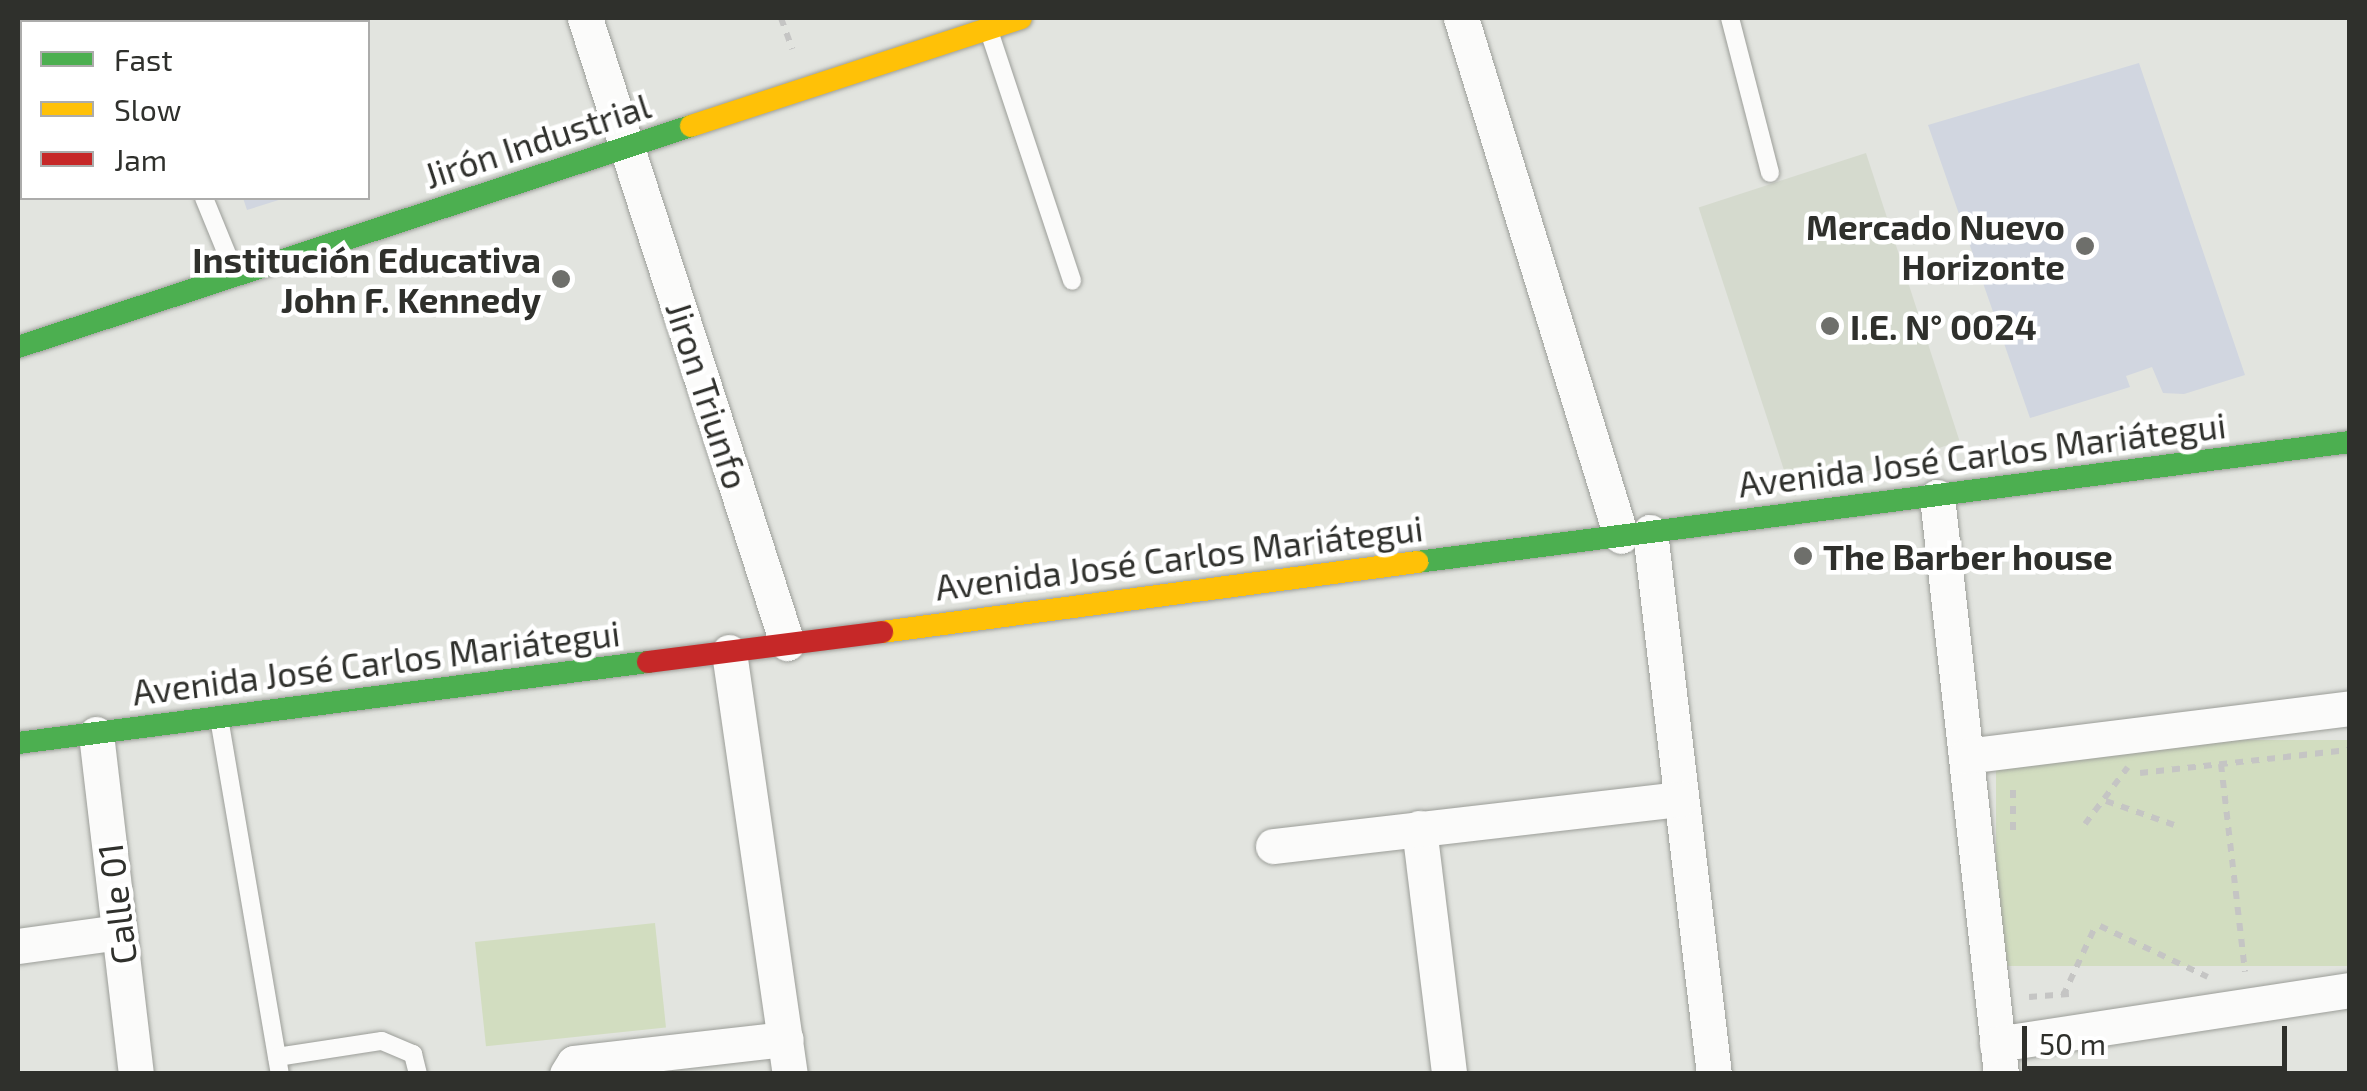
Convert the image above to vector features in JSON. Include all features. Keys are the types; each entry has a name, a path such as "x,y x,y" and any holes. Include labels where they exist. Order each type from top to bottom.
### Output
{"street":[{"name":"Jiron Triunfo","path":"584,18 787,643"},
{"name":"Jirón Industrial","path":"18,346 1021,18"},
{"path":"1460,18 1635,534 1680,799 1714,1074"},
{"name":"Avenida José Carlos Mariátegui","path":"18,744 2350,442"},
{"path":"1937,497 1999,1059 2064,1033 2212,994 2350,990"},
{"path":"567,1074 574,1063 788,1056 729,652"},
{"path":"1966,756 2350,708"},
{"name":"Calle 01","path":"96,734 136,1074"},
{"path":"1273,846 1680,799"},
{"path":"1419,828 1449,1074"},
{"path":"18,946 119,932"}],"lane":[{"path":"1730,18 1770,173"},
{"path":"988,28 1072,281"},
{"path":"205,200 236,276"},
{"path":"219,718 278,1066 382,1041 412,1054 418,1074"}],"path":[{"path":"2085,824 2129,774 2126,736"},
{"path":"2112,776 2348,750"},
{"path":"2221,764 2245,974"},
{"path":"2014,845 2009,788 2026,786"},
{"path":"2106,801 2174,825"},
{"path":"2064,1033 2063,994 2098,925 2212,994"},
{"path":"2212,994 2245,974 2262,972"},
{"path":"2027,980 2029,999 2082,992"},
{"path":"2191,980 2212,994"}],"shaded area":[{"name":"I.E. N° 0024","path":"1866,153 1960,441 1792,496 1699,207"}],"green space":[{"path":"1996,740 2349,740 2349,966 1996,966"},
{"path":"655,923 666,1027 486,1046 475,942"}],"building":[{"path":"185,18 248,18 248,20"},
{"path":"257,18 324,18 324,20"},
{"name":"Mercado Nuevo Horizonte","path":"2139,63 2245,375 2184,394 2163,393 2152,367 2126,376 2130,387 2030,418 1928,125"},
{"path":"244,200 279,200 247,210"}],"traffic: fast":[{"path":"18,347 691,126"},
{"path":"1417,562 2350,442"},
{"path":"18,743 648,662"}],"traffic: slow":[{"path":"691,126 1021,18"},
{"path":"882,632 1417,562"}],"traffic: jam":[{"path":"648,662 882,632"}],"place":[{"name":"Mercado Nuevo Horizonte","path":"2085,246"},
{"name":"Institución Educativa John F. Kennedy","path":"561,279"},
{"name":"I.E. N° 0024","path":"1830,326"},
{"name":"The Barber house","path":"1803,556"}]}
